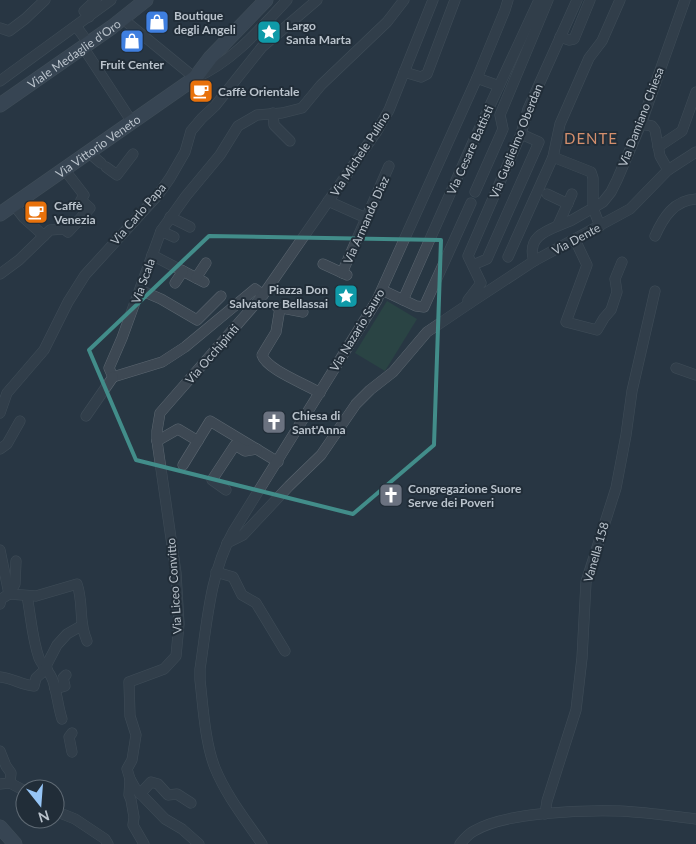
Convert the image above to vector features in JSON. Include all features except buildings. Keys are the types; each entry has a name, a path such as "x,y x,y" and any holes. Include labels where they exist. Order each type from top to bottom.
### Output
{"street":[{"path":"0,28 9,31 45,0"},
{"path":"88,17 84,11 96,0"},
{"path":"0,81 111,0"},
{"name":"Viale Medaglie d'Oro","path":"0,105 123,19 146,0"},
{"name":"Via Vittorio Veneto","path":"195,78 210,58 266,0"},
{"name":"Via Vittorio Veneto","path":"0,214 195,78 210,72 252,38 287,0"},
{"name":"Via Carlo Papa","path":"0,413 7,393 44,350 68,302 85,275 158,195 185,152 191,131 215,106 262,47 317,0"},
{"name":"Via Scala","path":"113,377 109,368 161,231 202,175 220,155 238,126 257,115 282,113 302,108 320,85 387,22 404,0"},
{"name":"Via Michele Pulino","path":"263,295 377,131 389,110 433,0"},
{"path":"404,72 421,77 427,74 455,0"},
{"name":"Via Nazario Sauro","path":"262,844 228,794 210,754 200,680 216,572 226,544 377,300 477,78 508,0"},
{"name":"Via Cesare Battisti","path":"403,300 539,0"},
{"path":"475,192 503,129 500,115 548,0"},
{"name":"Via Guglielmo Oberdan","path":"472,265 468,256 509,163 522,131 528,109 577,0"},
{"path":"560,37 570,40 574,39 590,0"},
{"path":"470,304 468,300 481,283 472,265 487,259 553,157 560,124 589,58 602,40 620,0"},
{"name":"Via Damiano Chiesa","path":"534,261 531,254 537,237 541,233 593,208 611,192 641,124 685,0"},
{"path":"123,19 195,78"},
{"path":"76,26 132,122"},
{"path":"252,38 262,47"},
{"path":"477,78 499,86"},
{"path":"658,147 682,131 696,92"},
{"path":"273,113 274,125 290,141"},
{"path":"641,124 652,126 655,130 658,147 668,170"},
{"path":"522,131 555,144"},
{"path":"508,257 513,221 539,142 522,131"},
{"path":"88,152 116,175 133,154"},
{"name":"Via Dente","path":"226,544 243,535 321,455 356,404 393,372 427,332 534,261 630,209 668,170 696,152"},
{"path":"491,156 509,163"},
{"path":"553,157 591,172 593,178 593,208 600,226"},
{"name":"Via Armando Diaz","path":"324,264 345,274 366,218 389,166"},
{"path":"0,274 19,260 50,230 64,229 68,232 90,208 81,200 84,196 64,169"},
{"path":"547,194 570,199 558,225"},
{"path":"655,236 668,212 684,202 696,200"},
{"path":"328,201 366,218"},
{"path":"382,290 416,306 424,307 471,203"},
{"path":"13,204 24,218 44,236"},
{"path":"493,212 513,221"},
{"path":"170,217 190,227"},
{"path":"161,231 174,238"},
{"path":"575,240 587,265 566,322 598,330 604,318 611,310 617,292 615,279 622,262"},
{"path":"152,255 200,280 206,263"},
{"path":"176,283 183,271"},
{"path":"86,416 113,377 162,362 185,347 255,289 263,295"},
{"path":"140,290 161,299 197,320 221,296"},
{"name":"Vanella 158","path":"545,814 547,801 576,710 582,658 586,582 616,488 632,391 655,291"},
{"name":"Via Occhipinti","path":"160,412 263,295"},
{"path":"303,312 278,307 276,332 262,355 272,367 320,393"},
{"path":"676,368 696,375"},
{"name":"Via Liceo Convitto","path":"144,844 133,825 134,817 129,795 130,779 127,769 132,760 136,735 130,716 129,682 164,669 171,663 176,656 178,636 176,573 157,441 160,412"},
{"path":"183,465 210,420 278,462"},
{"path":"0,449 7,444 20,421"},
{"path":"157,441 178,429 198,441"},
{"path":"226,490 212,480 235,445 245,451 257,449"},
{"path":"0,550 9,594"},
{"path":"0,604 1,598 9,594 15,584 16,561"},
{"path":"216,572 233,577 242,594 256,603 285,651"},
{"path":"9,594 36,596 77,584 81,603 81,626 87,641"},
{"path":"27,596 30,624 36,649 55,689 62,719"},
{"path":"0,677 10,678 23,685 34,686 36,678 46,667 58,645 67,634 81,626"},
{"path":"55,689 65,686 63,678 66,675"},
{"path":"72,733 69,737 72,752"},
{"path":"0,751 11,773 5,784"},
{"path":"130,779 140,794 165,819 182,829 199,844"},
{"path":"140,794 151,782 158,784 168,795 177,794 191,803"},
{"path":"460,844 474,831 485,826 500,821 545,814 621,811 696,819"},
{"path":"65,815 75,819 105,839 108,844"},
{"path":"0,827 15,844"}],"highlighted area":[{"path":"209,236 441,240 434,445 353,514 136,460 89,350"}],"green space":[{"path":"387,301 417,319 385,371 355,353"}],"place":[{"name":"Boutique degli Angeli","path":"157,22"},
{"name":"Largo Santa Marta","path":"269,32"},
{"name":"Fruit Center","path":"132,41"},
{"name":"Caffè Orientale","path":"201,91"},
{"name":"Caffè Venezia","path":"36,212"},
{"name":"Piazza Don Salvatore Bellassai","path":"346,296"},
{"name":"Chiesa di Sant'Anna","path":"274,422"},
{"name":"Congregazione Suore Serve dei Poveri","path":"391,495"}],"district":[{"name":"DENTE","path":"591,138"}]}
